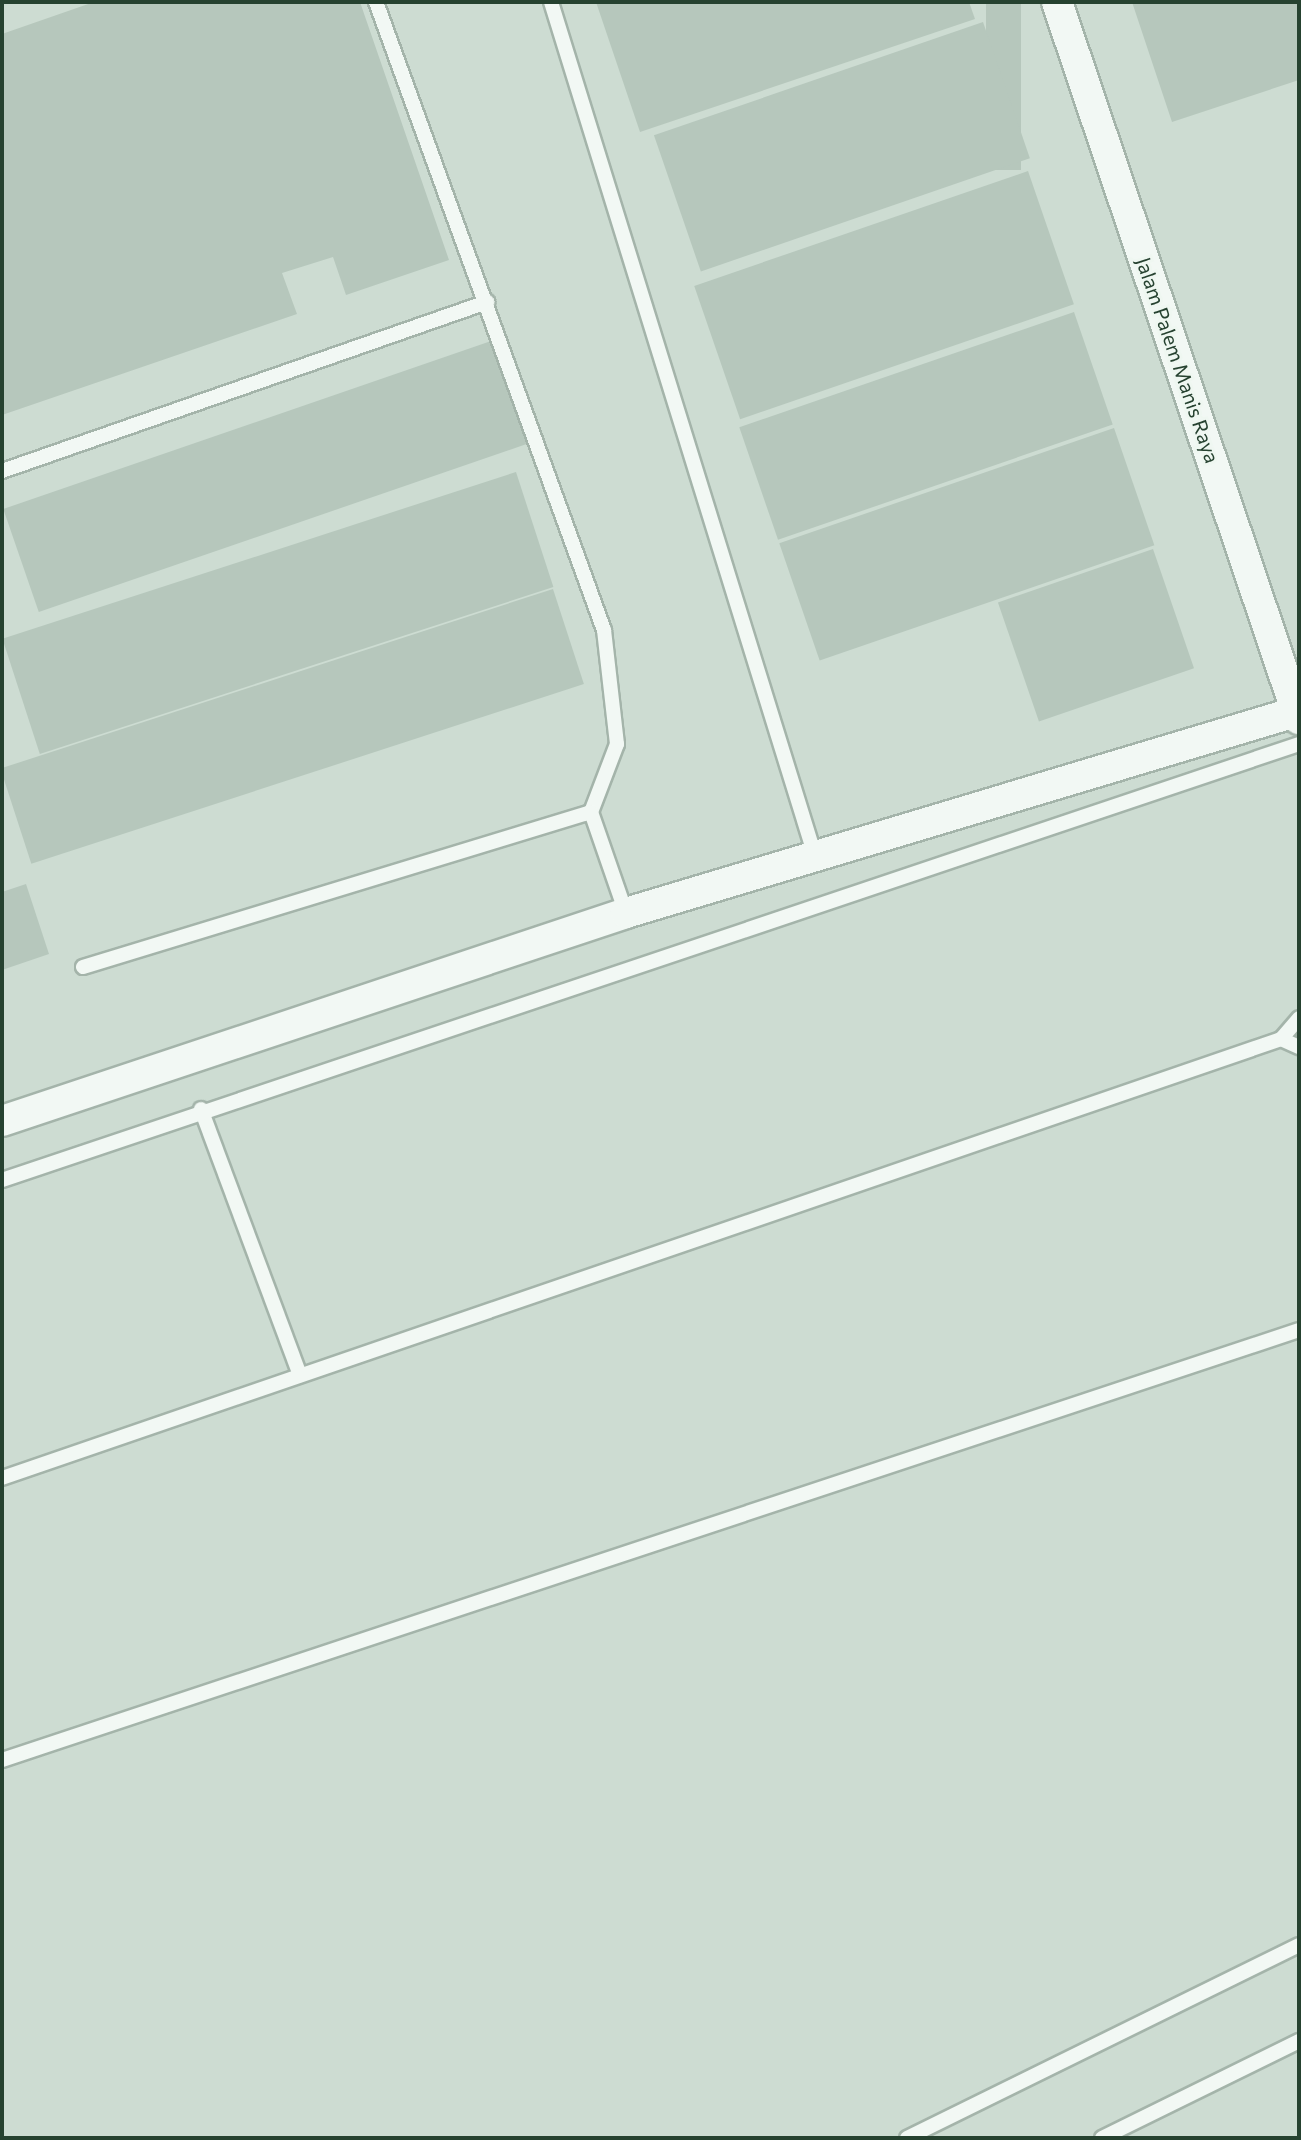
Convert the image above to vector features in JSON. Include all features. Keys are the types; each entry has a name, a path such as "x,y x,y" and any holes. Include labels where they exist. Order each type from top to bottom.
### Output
{"street":[{"name":"Jalam Palem Manis Raya","path":"1057,2 1298,714"},
{"path":"2,1121 626,913 1298,714"}],"lane":[{"path":"376,2 604,630 617,744 591,812 626,913"},
{"path":"551,2 815,856"},
{"path":"2,471 487,302"},
{"path":"2,1180 201,1109 1299,744"},
{"path":"83,967 591,812"},
{"path":"2,1478 1281,1039 1299,1018"},
{"path":"1281,1039 1299,1047"},
{"path":"201,1109 300,1375"},
{"path":"2,1760 1299,1330"},
{"path":"907,2138 1299,1945"},
{"path":"1102,2138 1299,2041"}],"shaded area":[{"path":"2,2 1299,2 1299,2138 2,2138"}],"building":[{"path":"94,2 360,2 449,260 346,295 333,257 282,273 297,314 2,415 2,34"},
{"path":"596,2 969,2 975,19 640,132"},
{"path":"986,2 1021,2 1021,170 986,170"},
{"path":"1132,2 1299,2 1299,80 1172,122"},
{"path":"983,22 1030,158 701,271 654,135"},
{"path":"1028,171 1074,304 740,419 694,286"},
{"path":"1074,312 1113,425 778,540 739,427"},
{"path":"494,340 529,443 39,612 3,509"},
{"path":"1114,428 1154,545 820,660 779,543"},
{"path":"516,472 553,587 40,754 2,639"},
{"path":"1153,549 1194,668 1039,722 998,602"},
{"path":"553,589 584,684 31,864 2,768"},
{"path":"26,884 49,954 2,970 2,892"}]}
